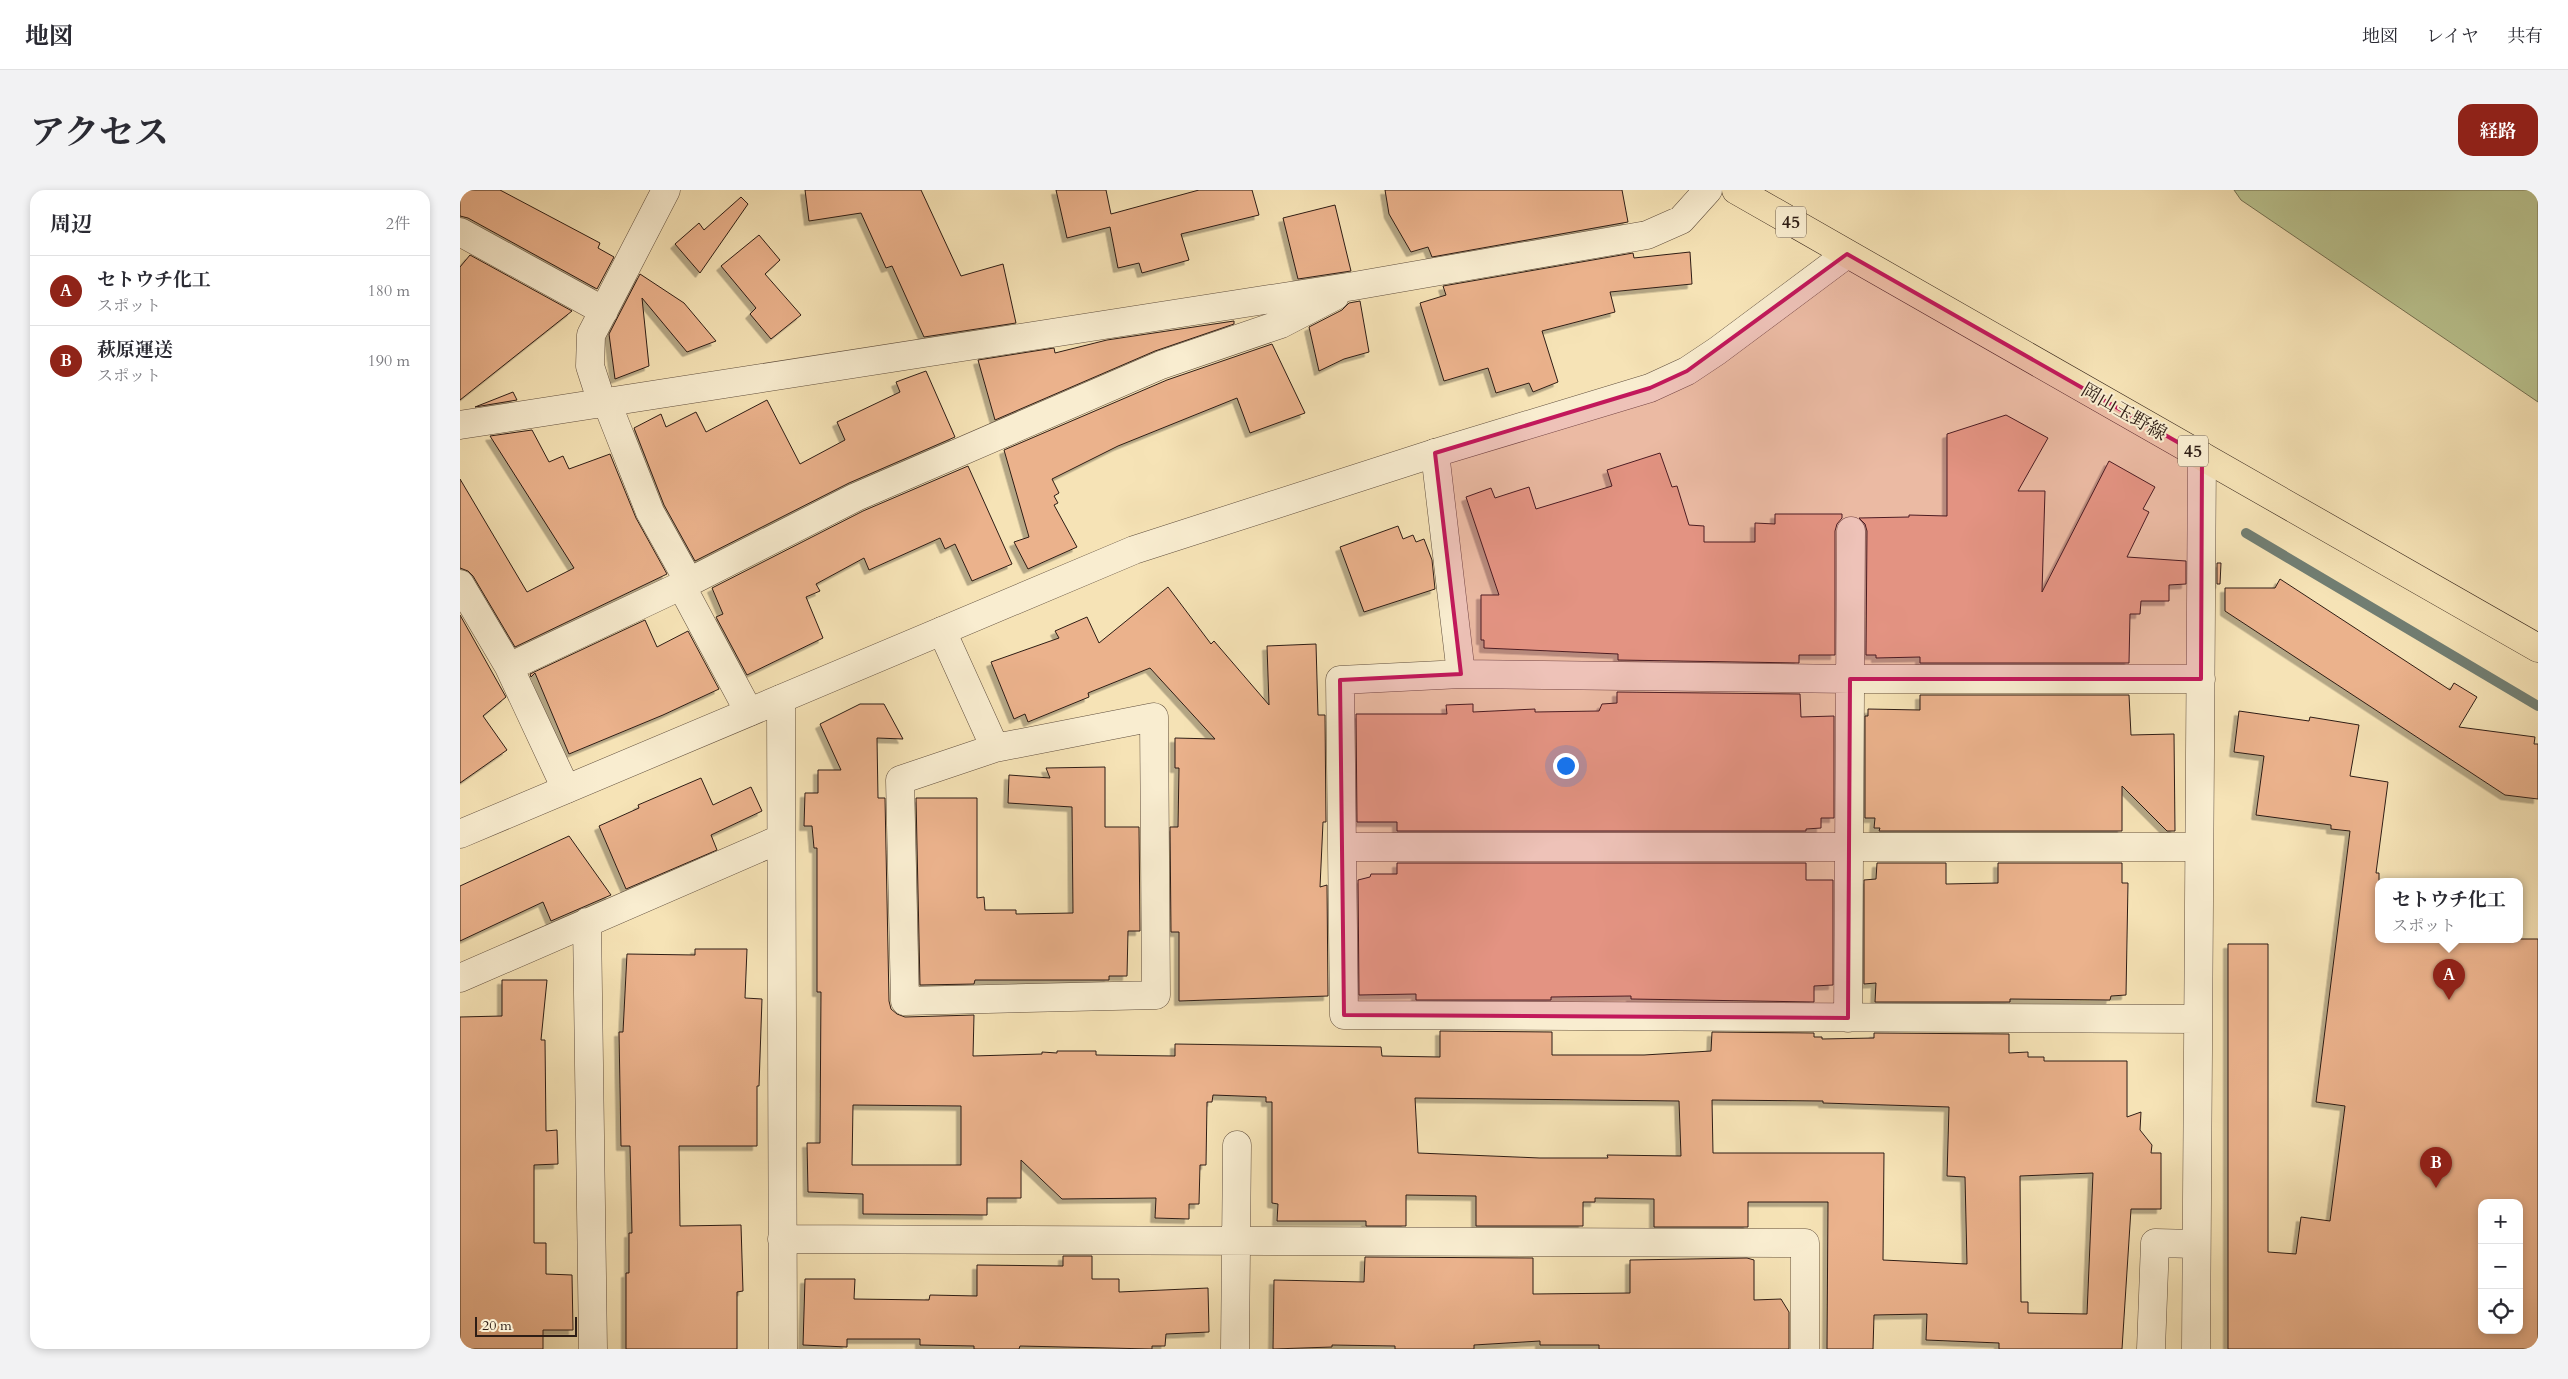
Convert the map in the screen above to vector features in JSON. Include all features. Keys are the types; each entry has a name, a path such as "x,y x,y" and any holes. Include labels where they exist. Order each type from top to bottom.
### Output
{"main road":[{"name":"岡山玉野線","path":"1736,190 2538,648"}],"street":[{"path":"666,190 591,335 590,366 650,512 749,712"},
{"path":"460,425 1354,286 1647,235 1681,220 1708,190"},
{"path":"460,232 604,311"},
{"path":"460,834 1134,550 1435,453 1650,388 1686,371 1847,254"},
{"path":"509,666 685,584 856,497 1162,365 1281,324 1354,286"},
{"path":"1435,453 1461,674"},
{"path":"2196,1349 2202,456"},
{"path":"1848,1018 1851,531"},
{"path":"460,584 509,666 566,789"},
{"path":"942,631 995,748"},
{"path":"2198,1019 1344,1015 1340,680 1461,674 1850,679 2201,679"},
{"path":"781,699 783,1349"},
{"path":"1154,717 1156,995 905,1000 900,780 995,748 1154,717"},
{"path":"460,978 780,839"},
{"path":"1343,847 2199,847"},
{"path":"587,922 593,1349"},
{"path":"1235,1349 1237,1145"},
{"path":"782,1239 1804,1243 1805,1349"},
{"path":"2151,1349 2155,1243 2196,1244"}],"highlighted area":[{"path":"1847,254 2202,456 2201,679 1850,679 1848,1018 1344,1015 1340,680 1461,674 1435,453 1650,388 1687,371"}],"green space":[{"path":"2234,190 2538,190 2538,402 2241,200"}],"building":[{"path":"460,190 500,190 600,243 598,248 614,257 597,289 468,218 460,216"},
{"path":"805,190 921,190 961,276 1003,264 1016,323 924,337 892,266 886,268 861,213 809,221"},
{"path":"1056,190 1106,190 1111,214 1199,190 1252,190 1259,215 1181,234 1189,260 1142,273 1139,263 1118,268 1110,227 1067,238"},
{"path":"1385,190 1622,190 1628,222 1432,257 1428,247 1411,252 1389,214"},
{"path":"741,197 748,204 700,273 675,244 699,223 704,230"},
{"path":"1335,205 1351,271 1298,279 1283,218"},
{"path":"759,235 780,260 765,274 801,315 771,339 750,314 756,308 721,266"},
{"path":"1690,252 1692,284 1610,292 1615,312 1542,331 1558,382 1533,392 1529,383 1496,393 1488,368 1444,381 1420,303 1446,295 1443,286 1633,253 1634,258"},
{"path":"470,255 572,311 460,400 460,267"},
{"path":"640,274 684,303 716,341 687,352 642,298 649,366 615,379 609,334"},
{"path":"1360,301 1369,352 1344,359 1319,371 1309,327 1342,310 1349,303"},
{"path":"1234,321 1234,324 1155,351 995,420 978,360 1054,348 1055,353 1107,340"},
{"path":"1272,344 1305,413 1250,433 1237,398 1118,446 1052,479 1059,493 1054,496 1058,503 1054,505 1077,547 1028,569 1014,542 1029,537 1004,450 1167,380"},
{"path":"926,371 955,437 849,483 695,561 664,505 634,428 661,414 666,427 696,412 706,432 767,400 800,464 845,440 837,422 900,392 896,382"},
{"path":"513,392 517,400 475,407"},
{"path":"2006,415 2048,438 2018,491 2045,491 2042,592 2109,461 2155,487 2143,509 2149,512 2127,557 2186,561 2186,584 2169,585 2169,601 2141,601 2140,614 2130,614 2129,663 1920,663 1920,657 1876,658 1876,655 1866,655 1867,531 1865,524 1859,518 1909,517 1909,515 1947,516 1947,434"},
{"path":"532,430 549,462 563,456 569,469 610,454 636,518 667,574 515,647 473,576 468,571 460,568 460,479 527,592 574,568 490,436"},
{"path":"1660,453 1672,487 1677,486 1689,525 1704,526 1704,542 1755,542 1755,523 1775,524 1775,514 1842,514 1842,518 1837,524 1835,531 1835,655 1799,655 1799,663 1618,660 1618,654 1484,648 1484,640 1481,640 1481,595 1499,595 1466,497 1491,488 1495,498 1529,487 1536,509 1612,486 1607,470"},
{"path":"968,466 1012,564 972,581 955,544 945,549 940,538 869,570 864,558 816,584 820,591 806,597 823,638 747,675 716,617 723,614 712,588 863,511"},
{"path":"1398,526 1403,539 1413,535 1416,542 1424,539 1432,560 1435,589 1364,612 1340,547"},
{"path":"2217,563 2221,563 2220,584 2217,584"},
{"path":"2280,579 2450,690 2454,683 2477,697 2459,727 2535,737 2534,744 2538,744 2538,799 2505,795 2225,611 2225,588 2275,588"},
{"path":"1168,587 1211,644 1214,641 1269,705 1267,646 1316,644 1318,715 1325,715 1326,822 1323,822 1320,887 1327,885 1328,996 1179,1001 1179,932 1171,932 1170,827 1178,827 1179,768 1175,768 1175,738 1215,739 1150,668 1088,693 1089,697 1028,722 1025,714 1014,719 991,662 1059,638 1055,631 1087,617 1099,643"},
{"path":"460,615 506,697 483,716 507,750 460,783"},
{"path":"645,620 657,647 688,631 719,689 663,715 569,754 535,673 531,677 530,674"},
{"path":"1617,692 1800,694 1801,717 1834,716 1834,818 1821,818 1821,828 1806,829 1806,831 1397,831 1397,822 1357,822 1356,714 1447,714 1446,705 1473,704 1473,712 1535,709 1535,712 1599,711 1602,704 1617,703"},
{"path":"1920,695 2129,695 2131,735 2174,734 2175,831 2167,831 2122,786 2122,831 1879,831 1880,828 1874,828 1875,818 1865,818 1865,716 1868,716 1868,709 1920,710"},
{"path":"860,704 884,704 903,739 877,738 878,798 885,798 889,1001 891,1009 905,1017 974,1015 973,1056 1042,1054 1042,1052 1057,1053 1057,1051 1096,1051 1096,1055 1175,1056 1175,1044 1381,1047 1382,1056 1440,1057 1440,1031 1552,1032 1552,1055 1644,1055 1711,1051 1712,1032 1814,1033 1814,1037 1822,1037 1822,1039 1874,1038 1874,1033 2009,1034 2009,1053 2028,1052 2028,1057 2044,1057 2044,1061 2127,1061 2127,1117 2141,1112 2140,1130 2152,1145 2151,1153 2161,1153 2161,1209 2131,1209 2122,1349 1999,1349 1999,1343 1926,1340 1927,1314 1874,1315 1873,1349 1827,1349 1828,1202 1748,1202 1748,1227 1654,1227 1654,1199 1595,1198 1595,1202 1583,1202 1583,1226 1476,1226 1476,1196 1406,1195 1406,1226 1366,1226 1366,1221 1277,1221 1278,1204 1272,1203 1272,1102 1266,1102 1266,1097 1213,1095 1212,1102 1207,1102 1206,1165 1200,1165 1199,1204 1189,1204 1189,1219 1155,1218 1156,1198 1062,1199 1021,1160 1021,1198 987,1198 987,1215 863,1214 863,1194 808,1192 807,1143 820,1143 821,992 817,992 817,848 814,848 812,826 804,826 805,793 818,793 818,770 841,770 820,724","holes":["1415,1098 1679,1101 1681,1156 1607,1155 1608,1158 1540,1158 1418,1153","1712,1100 1823,1101 1823,1103 1949,1107 1947,1176 1965,1177 1967,1264 1883,1260 1884,1153 1713,1153","853,1105 961,1106 961,1165 852,1165","2093,1173 2087,1314 2028,1313 2028,1302 2021,1302 2020,1176"]},
{"path":"2239,711 2309,721 2310,717 2359,725 2350,776 2388,782 2376,873 2379,873 2379,878 2375,878 2375,943 2523,943 2523,939 2538,939 2538,1349 2228,1349 2228,944 2268,944 2268,1252 2296,1254 2301,1217 2330,1221 2345,1106 2316,1102 2350,831 2331,829 2331,825 2256,815 2264,756 2234,752"},
{"path":"1105,767 1105,827 1139,827 1140,931 1128,931 1127,976 1109,976 1109,980 975,980 974,984 920,985 916,798 977,798 977,898 984,897 985,910 1016,910 1016,914 1073,913 1072,807 1008,803 1009,775 1050,778 1046,768"},
{"path":"701,778 713,805 751,787 762,811 711,835 717,850 626,889 599,826 639,808 638,805"},
{"path":"569,836 611,895 551,921 543,902 460,941 460,886"},
{"path":"1397,863 1806,863 1806,880 1833,880 1833,985 1814,986 1814,1002 1631,999 1631,996 1551,997 1551,1000 1416,1000 1416,994 1359,995 1358,880 1370,877 1371,874 1397,874"},
{"path":"1877,863 1946,863 1946,884 1998,883 1998,863 2122,863 2122,883 2128,883 2126,995 2111,996 2110,1000 2010,999 2010,1002 1875,1002 1876,983 1864,984 1864,880 1876,879"},
{"path":"695,949 747,949 745,998 762,999 759,1086 757,1086 757,1146 679,1146 680,1226 741,1225 743,1291 737,1292 737,1349 626,1349 626,1273 629,1273 629,1233 632,1233 630,1146 621,1146 619,1032 623,1032 627,954 695,955"},
{"path":"502,980 547,980 541,1040 545,1040 546,1131 557,1130 558,1164 534,1165 534,1243 546,1243 546,1274 572,1275 573,1330 543,1330 543,1349 460,1349 460,1017 502,1016"},
{"path":"1063,1256 1092,1256 1092,1279 1119,1279 1119,1292 1208,1288 1209,1332 1166,1334 1165,1346 1152,1346 1152,1349 1020,1346 1019,1349 974,1349 974,1346 920,1345 920,1339 847,1339 847,1347 803,1345 805,1279 855,1279 854,1299 929,1300 930,1295 977,1296 977,1265 1063,1266"},
{"path":"1365,1257 1533,1258 1533,1294 1630,1293 1630,1260 1747,1258 1754,1260 1754,1300 1781,1299 1789,1312 1789,1349 1599,1349 1599,1345 1540,1345 1540,1341 1474,1345 1474,1349 1395,1349 1395,1346 1332,1345 1332,1347 1273,1349 1274,1280 1364,1282"}],"waterway":[{"path":"2246,533 2538,706"}],"place":[{"name":"セトウチ化工","path":"2449,1000"},
{"name":"萩原運送","path":"2436,1188"}]}
